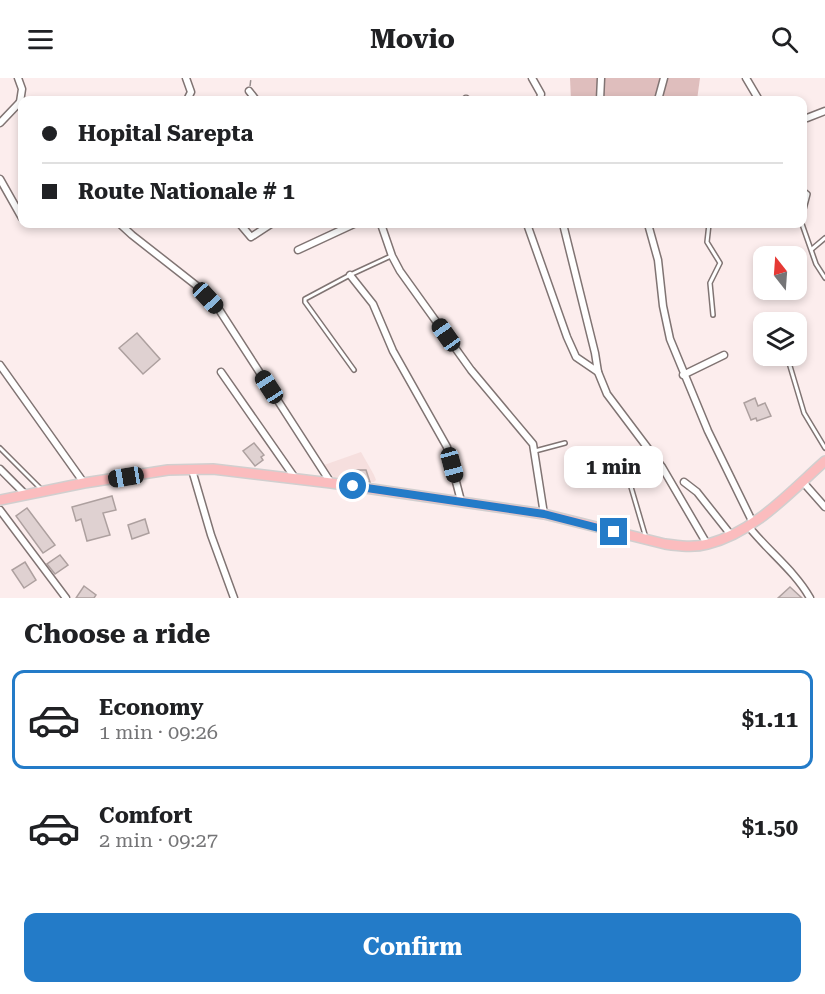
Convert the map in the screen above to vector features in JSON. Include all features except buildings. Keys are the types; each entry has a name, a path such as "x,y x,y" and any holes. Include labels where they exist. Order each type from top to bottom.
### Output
{"main road":[{"path":"0,500 84,483 168,470 213,469 296,478 544,514 647,540 684,546 707,544 751,525 825,461"}],"street":[{"path":"18,78 22,89 22,96"},
{"path":"186,78 191,92 189,96"},
{"path":"532,78 541,96"},
{"path":"600,96 601,78"},
{"path":"659,96 664,78"},
{"path":"746,78 757,96"},
{"path":"249,91 253,96"},
{"path":"0,123 18,106"},
{"path":"807,118 825,111"},
{"path":"0,179 18,211"},
{"path":"124,228 197,286 220,311 331,483"},
{"path":"243,228 251,237 265,228"},
{"path":"298,250 345,228"},
{"path":"382,228 400,271 471,370 524,432 535,451 544,514"},
{"path":"528,228 576,357 597,372"},
{"path":"564,228 595,353 597,372 607,394 662,467 707,544"},
{"path":"649,228 658,260 663,306 670,339 683,375 751,525 763,544 804,586 810,598"},
{"path":"350,275 373,304 393,351 447,447 461,501"},
{"path":"683,375 724,355"},
{"path":"0,365 84,483"},
{"path":"221,372 296,478"},
{"path":"0,469 26,495"},
{"path":"192,470 211,536 234,598"},
{"path":"802,481 825,507"},
{"path":"684,482 697,492 731,535"},
{"path":"0,510 66,598"}],"lane":[{"path":"709,228 707,242 720,263 710,283 713,315"},
{"path":"804,228 816,264 825,278"},
{"path":"812,249 825,238"},
{"path":"354,370 304,302 306,297 392,256"},
{"path":"790,366 804,413 825,448"},
{"path":"535,451 565,443"},
{"path":"0,448 43,491"},
{"path":"617,452 626,470 647,540"}],"shaded area":[{"path":"570,78 700,78 698,96 571,96"},
{"path":"361,452 374,475 376,480 374,482 336,480 324,465"}],"route":[{"path":"353,486 544,514 614,532"}]}
